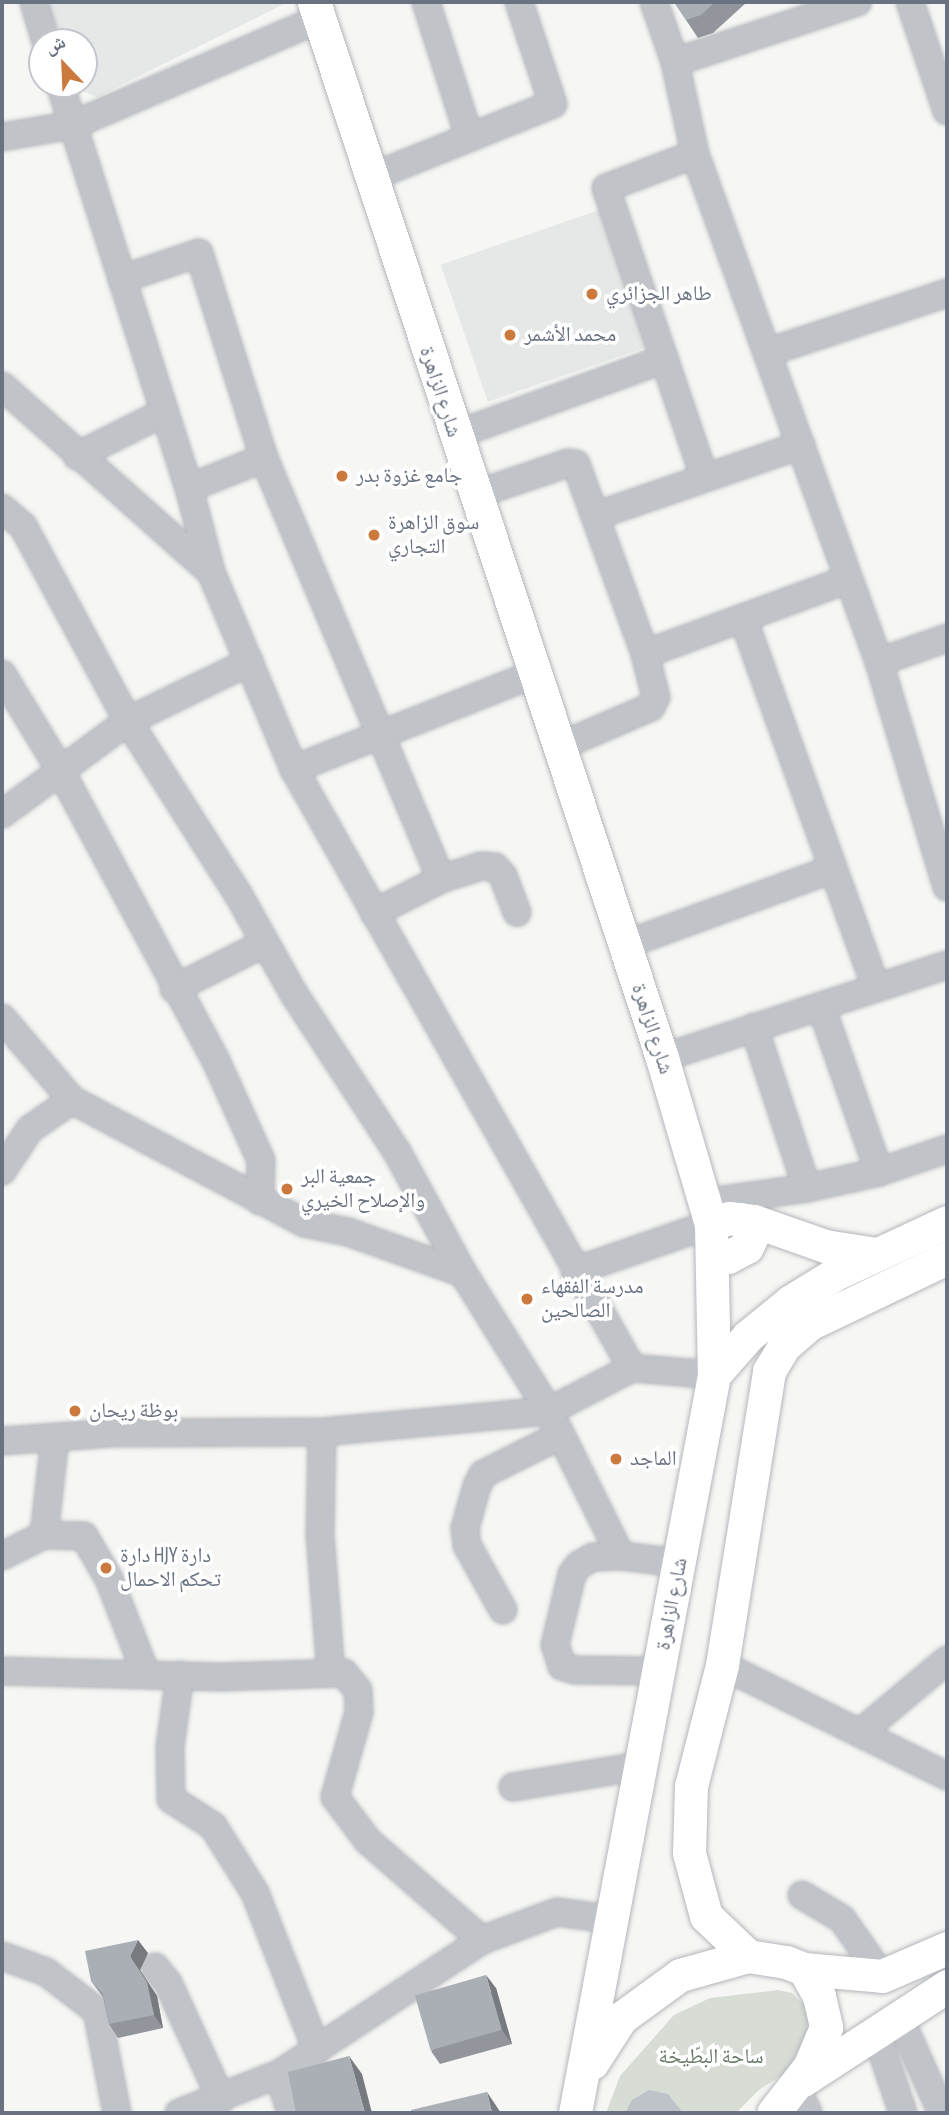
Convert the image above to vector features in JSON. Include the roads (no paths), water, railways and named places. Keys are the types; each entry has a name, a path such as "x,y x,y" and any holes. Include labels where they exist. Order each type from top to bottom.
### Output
{"main road":[{"name":"شارع الزاهرة","path":"316,10 454,435 718,1225 714,1375 680,1563 609,1919 579,2105"},
{"path":"714,1375 766,1318 816,1285 947,1222"},
{"path":"718,1225 876,1254"},
{"path":"748,1956 706,1916 689,1853 691,1786 722,1665 764,1394 775,1358 796,1334 824,1315 947,1258"},
{"path":"579,2105 599,2048 636,2004 680,1975 748,1956 804,1969 882,1976 947,1948"},
{"path":"802,2099 826,2027 819,1996 804,1969"},
{"path":"773,2113 802,2099 888,2028 947,1986"}],"street":[{"path":"34,2 42,28"},
{"path":"426,2 469,136"},
{"path":"369,178 553,104 519,2"},
{"path":"653,2 675,62 695,154 879,662 947,887"},
{"path":"675,62 857,2"},
{"path":"909,2 947,111"},
{"path":"2,137 73,125 316,10"},
{"path":"64,98 189,488 211,572 294,769 632,1368"},
{"path":"695,154 606,188 705,478"},
{"path":"122,279 198,253 264,458 442,879"},
{"path":"768,352 947,293"},
{"path":"454,435 665,359"},
{"path":"2,386 77,456 211,572"},
{"path":"77,456 165,412"},
{"path":"595,516 801,444"},
{"path":"189,488 264,458"},
{"path":"474,495 568,463 576,464 645,654 656,697 651,706 558,747"},
{"path":"2,508 23,526 128,721 397,1152 463,1273 549,1411 621,1556"},
{"path":"645,654 849,579"},
{"path":"743,618 876,988"},
{"path":"879,662 947,638"},
{"path":"2,814 59,768 128,721 249,662"},
{"path":"2,674 59,768 174,989 216,1061 261,1160 260,1201"},
{"path":"294,769 534,674"},
{"path":"374,912 442,879 481,866 495,867 517,912"},
{"path":"624,945 833,869"},
{"path":"174,989 265,943"},
{"path":"662,1058 947,965"},
{"path":"821,1006 879,1172"},
{"path":"2,1018 72,1100 304,1223 348,1232 463,1273"},
{"path":"754,1027 807,1188"},
{"path":"2,1171 30,1129 72,1100"},
{"path":"575,1271 718,1225 807,1188 879,1172 947,1149"},
{"path":"2,1441 55,1437 322,1432 549,1411 632,1368 714,1375"},
{"path":"322,1432 320,1534 331,1673"},
{"path":"503,1610 467,1545 465,1528 477,1486 484,1474 561,1435"},
{"path":"44,1535 55,1437"},
{"path":"2,1556 44,1535 85,1536 109,1579 146,1674"},
{"path":"659,1671 575,1670 562,1666 555,1645 572,1574 593,1557 621,1556 680,1563"},
{"path":"860,1733 947,1660"},
{"path":"722,1665 947,1776"},
{"path":"2,1671 180,1675 344,1673 358,1690 359,1712 335,1797 368,1840 482,1940"},
{"path":"180,1675 170,1747 171,1800 213,1826 256,1893 317,2050"},
{"path":"513,1787 640,1766"},
{"path":"802,1895 842,1919 882,1976"},
{"path":"179,2113 221,2099 279,2074 482,1940 557,1912 609,1919"},
{"path":"2,1956 46,1972 97,2011 117,2113"},
{"path":"155,1967 168,1983 221,2099"},
{"path":"888,2028 903,2113"},
{"path":"888,2028 942,2113"},
{"path":"279,2074 291,2113"}],"place":[{"name":"طاهر الجزائري","path":"592,294"},
{"name":"محمد الأشمر","path":"510,335"},
{"name":"جامع غزوة بدر","path":"342,476"},
{"name":"سوق الزاهرة التجاري","path":"374,535"},
{"name":"جمعية البر والإصلاح الخيري","path":"287,1189"},
{"name":"مدرسة الفقهاء الصالحين","path":"527,1299"},
{"name":"بوظة ريحان","path":"75,1411"},
{"name":"الماجد","path":"616,1459"},
{"name":"دارة HJY دارة تحكم الاحمال","path":"106,1568"}],"park label":[{"name":"ساحة البطّيخة","path":"711,2057"}]}
